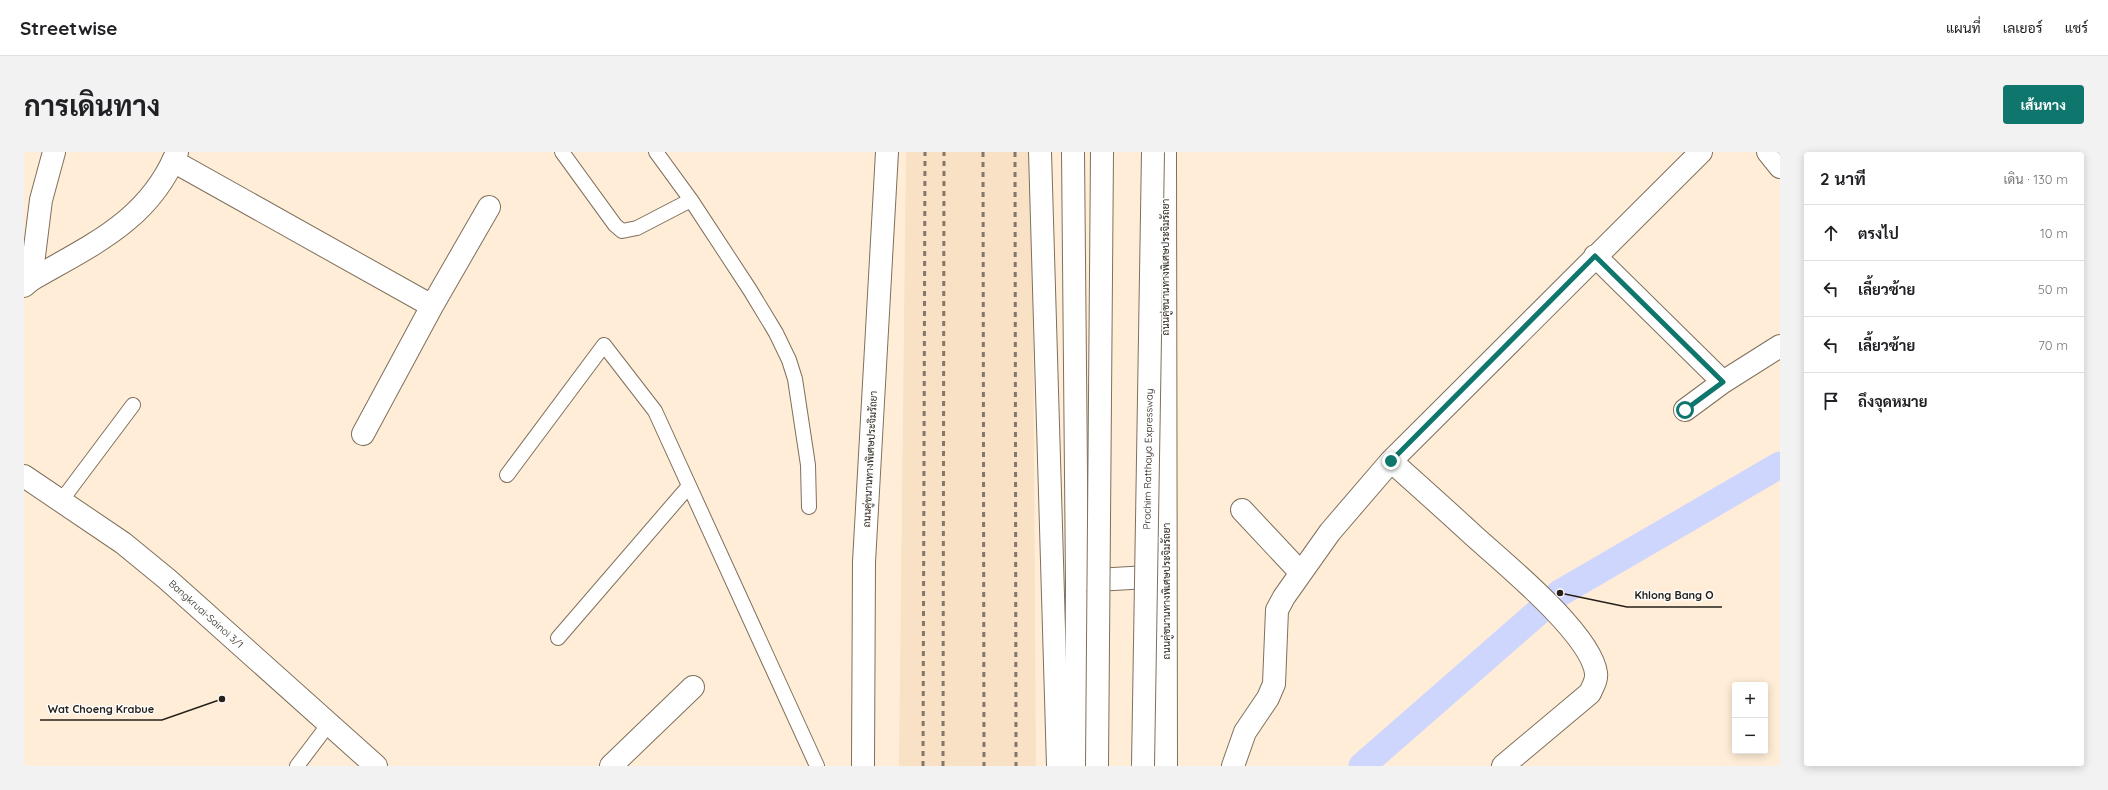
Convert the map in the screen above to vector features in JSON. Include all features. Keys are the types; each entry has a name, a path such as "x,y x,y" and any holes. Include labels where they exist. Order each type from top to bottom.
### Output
{"main road":[{"path":"28,283 41,200 54,152"},
{"name":"ถนนคู่ขนานทางพิเศษประจิมรัถยา","path":"863,766 864,562 887,152"},
{"path":"1040,152 1058,766"},
{"path":"1073,152 1077,582 1076,766"},
{"path":"1097,766 1102,152"},
{"name":"Prachim Ratthaya Expressway","path":"1143,766 1152,152"},
{"name":"ถนนคู่ขนานทางพิเศษประจิมรัถยา","path":"1164,152 1166,766"},
{"path":"1233,766 1246,732 1268,698 1274,684 1277,610 1284,597 1330,532 1391,461 1701,152"},
{"path":"1768,152 1780,167"},
{"path":"28,283 106,236 133,216 153,195 175,157 432,306"},
{"path":"363,434 432,306 489,207"},
{"path":"1595,256 1723,382"},
{"path":"1685,410 1723,382 1780,346"},
{"path":"1391,461 1533,588 1568,624 1588,653 1596,672 1595,682 1590,693 1503,766"},
{"name":"Bangkruai-Sainoi 3/1","path":"24,476 122,543 167,579 328,725 376,766"},
{"path":"1242,510 1301,573"},
{"path":"1077,582 1166,576"},
{"path":"611,766 692,687"}],"lane":[{"path":"562,152 615,225 622,231 637,228 691,200"},
{"path":"656,152 691,200 750,290 776,333 789,360 795,379 808,465 809,507"},
{"path":"507,475 604,345 655,411 817,766"},
{"path":"61,501 133,405"},
{"path":"558,638 689,486"},
{"path":"297,766 328,725"}],"shaded area":[{"path":"906,152 1032,152 1036,766 899,766"}],"waterway":[{"path":"1362,766 1560,593 1780,465"}],"railway":[{"path":"923,766 925,152"},
{"path":"943,766 944,152"},
{"path":"983,152 984,766"},
{"path":"1015,152 1016,766"}],"place":[{"name":"Khlong Bang O","path":"1560,593"},
{"name":"Wat Choeng Krabue","path":"222,699"}],"route":[{"path":"1391,461 1595,256 1723,382 1685,410"}]}
